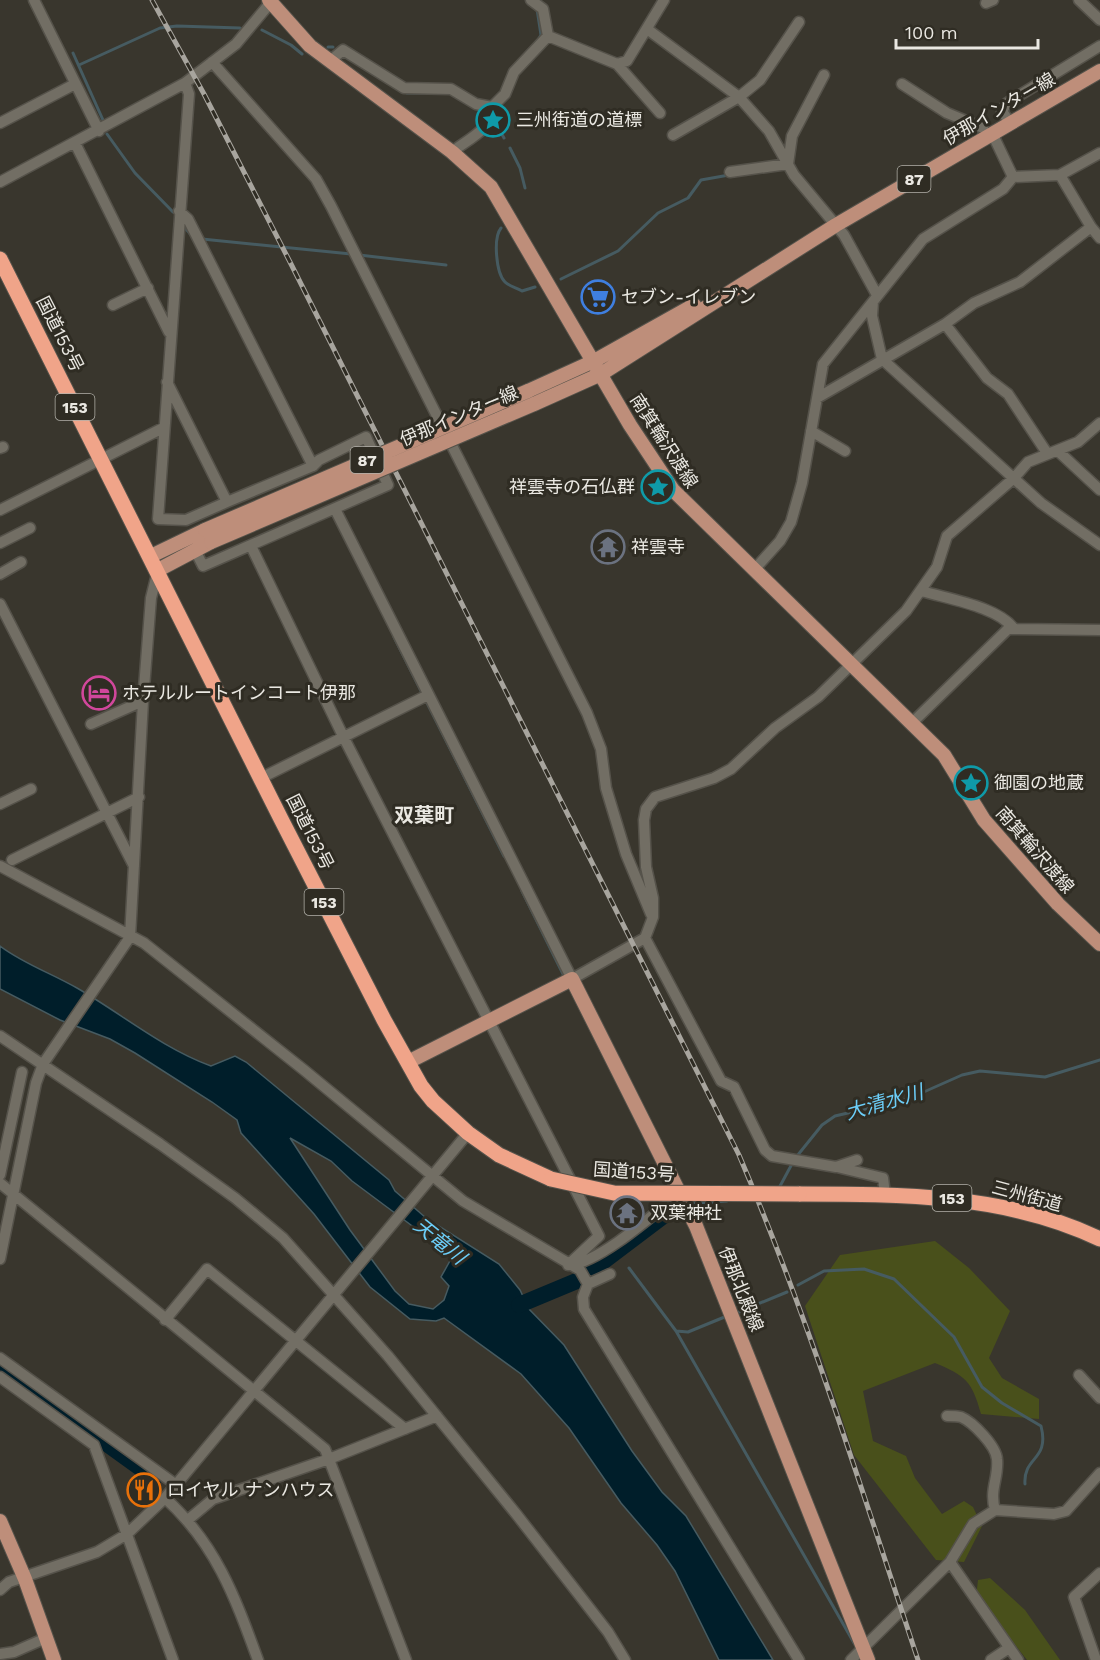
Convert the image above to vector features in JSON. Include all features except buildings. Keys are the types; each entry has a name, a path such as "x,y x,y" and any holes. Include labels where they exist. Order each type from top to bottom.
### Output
{"highway":[{"name":"国道153号","path":"0,259 261,778 408,1062 433,1101 468,1133 499,1155 551,1179 614,1193 799,1194"},
{"name":"三州街道","path":"799,1194 885,1194 957,1198 1027,1214 1100,1239"}],"main road":[{"name":"南箕輪沢渡線","path":"270,1 304,40 479,175 501,202 630,425 673,490 944,755 984,820 1058,904 1100,944"},
{"name":"伊那インター線","path":"151,556 192,544 531,397 601,374 987,130 1010,123 1100,71"},
{"name":"伊那インター線","path":"531,397 724,290 731,290"},
{"name":"伊那インター線","path":"158,570 192,544"},
{"path":"408,1062 572,979"},
{"name":"伊那北殿線","path":"572,979 683,1200 732,1314 866,1653"},
{"path":"0,1521 26,1579 54,1660"}],"street":[{"path":"34,0 99,131"},
{"path":"531,0 543,9 548,36"},
{"path":"617,64 627,61 664,0"},
{"path":"1079,0 1100,20"},
{"path":"0,182 185,83 236,44 270,1"},
{"path":"673,135 739,97 760,80 799,22"},
{"path":"647,29 739,97 769,131 788,164 836,225 875,298 872,316 882,359 1041,502 1100,545"},
{"path":"548,36 617,64 660,113"},
{"path":"492,107 505,94 514,72 548,36"},
{"path":"1010,123 1002,111 1007,103 1100,46"},
{"path":"330,61 343,50 404,88 451,89 476,104 492,107"},
{"path":"212,62 315,179 331,206 587,713 601,748 606,788 626,854 652,917"},
{"path":"788,164 792,136 824,75"},
{"path":"182,520 203,566 388,484 366,438 319,460 313,466 182,520 158,519 189,94 185,83"},
{"path":"0,123 75,84"},
{"path":"902,84 947,112 987,130 1013,177"},
{"path":"452,152 487,124 493,117 492,107"},
{"path":"75,143 170,332"},
{"path":"754,570 780,540 791,522 802,483 823,364 922,239 1003,189 1013,177 1060,175 1100,153"},
{"path":"730,172 788,164"},
{"path":"1060,175 1090,227 1100,238"},
{"path":"179,211 188,219 313,466"},
{"path":"817,398 945,324 974,303 1020,282 1090,227"},
{"path":"113,304 148,288"},
{"path":"945,324 987,378 1008,394 1053,452 1100,490"},
{"path":"167,382 227,502"},
{"path":"335,509 425,697 572,979 645,938 652,917 653,898 646,867 644,820 650,802 655,796 714,778 731,769 775,728 818,697 906,612 938,567 947,536 1014,478 1028,462 1078,442 1100,423"},
{"path":"0,510 163,428"},
{"path":"811,430 845,452"},
{"path":"0,543 30,528"},
{"path":"251,546 344,738 491,1021 599,1236 568,1265"},
{"path":"0,574 21,562"},
{"path":"0,1259 44,1062 130,937 143,701 151,598 158,570"},
{"path":"922,591 997,614 1009,621 1014,629"},
{"path":"0,604 134,866"},
{"path":"912,723 1008,630 1100,630"},
{"path":"261,778 425,697"},
{"path":"91,724 143,701"},
{"path":"0,804 30,789"},
{"path":"12,860 138,796"},
{"path":"0,866 144,943 431,1179 463,1201 580,1270 588,1284"},
{"path":"645,938 721,1081 734,1087 741,1096 765,1150 772,1156 883,1178 885,1194"},
{"path":"0,1036 44,1062 235,1198 283,1238 337,1294 437,1416 601,1623 625,1660"},
{"path":"0,1175 22,1072"},
{"path":"0,1590 9,1582 26,1579 97,1552 127,1534 165,1498 254,1394 468,1133"},
{"path":"836,1167 857,1160"},
{"path":"0,1183 254,1394 325,1449 406,1660"},
{"path":"568,1265 581,1264 683,1200"},
{"path":"165,1320 207,1269 405,1430"},
{"path":"610,1274 588,1284 583,1297 584,1309 799,1660"},
{"path":"0,1358 176,1484"},
{"path":"1079,1375 1100,1398"},
{"path":"0,1377 94,1445 173,1660"},
{"path":"189,1519 213,1499 329,1459 437,1416"},
{"path":"947,1416 959,1416 970,1423 995,1451 998,1460 991,1497 995,1509"},
{"path":"851,1660 866,1653 950,1562 973,1524 995,1509 1054,1514 1066,1511 1100,1473"},
{"path":"165,1498 189,1519 215,1557 233,1593 258,1660"},
{"path":"950,1562 1018,1660"},
{"path":"1096,1660 1074,1597 1100,1573"},
{"path":"0,1654 14,1652 46,1638"},
{"path":"991,1660 1008,1648"}],"green space":[{"path":"935,1241 969,1268 1010,1311 989,1358 1002,1378 1039,1399 1039,1419 981,1414 971,1387 966,1381 961,1376 935,1363 863,1391 873,1441 906,1456 915,1478 942,1514 964,1501 973,1507 982,1526 964,1562 936,1560 854,1455 805,1306 840,1255"},
{"path":"990,1578 1025,1610 1060,1660 1027,1660 1002,1628 975,1606 978,1580"}],"water":[{"name":"天竜川","path":"0,946 18,958 77,988 193,1059 211,1066 235,1056 246,1062 389,1180 395,1191 426,1218 499,1264 520,1290 529,1309 564,1345 632,1451 662,1492 686,1516 773,1660 719,1660 675,1571 657,1545 621,1503 569,1428 521,1374 444,1318 436,1321 410,1319 370,1287 314,1214 241,1133 237,1120 110,1039 60,1020 0,989","holes":["290,1138 331,1161 352,1181 431,1240 451,1259 441,1277 449,1286 444,1300 433,1309 409,1304 395,1291 350,1230"]}],"waterway":[{"path":"537,9 541,35 538,40"},
{"path":"79,65 160,28 177,26 240,28"},
{"path":"262,30 291,45 302,54"},
{"path":"328,47 333,47"},
{"path":"73,53 103,120"},
{"path":"407,93 433,93"},
{"path":"495,122 504,138"},
{"path":"107,134 135,173 173,212"},
{"path":"510,148 520,168 525,188"},
{"path":"561,279 618,251 658,213 688,198 701,180 729,175"},
{"path":"185,228 193,237"},
{"path":"501,228 496,247 502,278 522,291 535,287"},
{"path":"202,239 351,254"},
{"path":"359,255 446,265"},
{"path":"394,637 504,856"},
{"path":"522,891 564,976"},
{"name":"大清水川","path":"797,1156 822,1125 835,1116 908,1099 962,1075 980,1071 1045,1077 1100,1060"},
{"name":"大清水川","path":"779,1188 793,1162"},
{"name":"大清水川","path":"689,1204 727,1201"},
{"name":"大清水川","path":"519,1305 579,1280 678,1205"},
{"name":"大清水川","path":"617,1252 620,1256"},
{"path":"629,1268 676,1331 688,1332 727,1316"},
{"path":"798,1285 824,1271 864,1269 894,1279 954,1337 982,1387 1002,1403 1041,1426 1042,1446 1028,1468 1025,1484"},
{"path":"736,1313 787,1292"},
{"path":"676,1331 854,1643"},
{"path":"0,1367 154,1478"}],"railway":[{"path":"152,0 204,94 290,262 739,1155 812,1342 918,1660"}],"place":[{"name":"三州街道の道標","path":"493,120"},
{"name":"セブン-イレブン","path":"598,297"},
{"name":"祥雲寺の石仏群","path":"658,487"},
{"name":"祥雲寺","path":"608,547"},
{"name":"ホテルルートインコート伊那","path":"99,693"},
{"name":"御園の地蔵","path":"971,783"},
{"name":"双葉神社","path":"627,1213"},
{"name":"ロイヤル ナンハウス","path":"144,1490"}],"district":[{"name":"双葉町","path":"424,815"}]}
